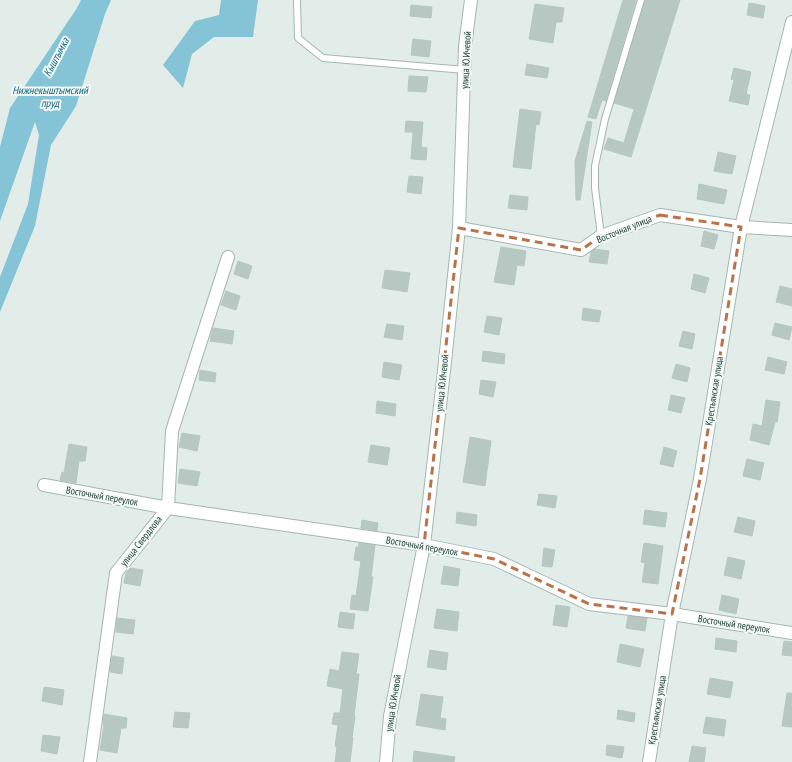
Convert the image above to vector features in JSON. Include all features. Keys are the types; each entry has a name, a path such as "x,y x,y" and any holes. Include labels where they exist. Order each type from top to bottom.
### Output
{"street":[{"name":"улица Ю.Ичевой","path":"386,762 390,716 424,544 459,228 465,46 471,0"},
{"name":"Крестьянская улица","path":"649,762 672,614 700,479 741,227 792,22"},
{"name":"Восточная улица","path":"459,228 581,250 601,236 660,215 741,227 792,230"},
{"name":"улица Свердлова","path":"90,762 116,572 168,508 172,431 228,257"},
{"name":"Восточный переулок","path":"44,485 168,508 424,544 494,559 589,604 672,614 792,633"}],"lane":[{"path":"297,0 298,38 323,58 465,70"},
{"path":"601,236 595,188 595,166 605,119 640,0"}],"highlighted area":[{"path":"660,215 741,227 700,479 672,614 589,604 494,559 424,545 459,228 581,250 601,236"}],"water":[{"name":"Нижнекыштымский пруд","path":"81,0 111,0 105,14 76,106 51,145 35,226 0,312 0,277 28,204 39,135 35,122 0,221 0,147 10,108"},
{"path":"221,0 258,0 253,37 214,37 192,54 183,88 163,65 195,21 219,15"}],"building":[{"path":"623,0 636,0 606,101 602,100 596,119 588,117"},
{"path":"645,0 680,0 631,157 604,149 608,138 624,143 634,109 614,103"},
{"path":"749,3 765,6 763,18 747,15"},
{"path":"535,4 564,8 562,22 556,22 553,43 529,39"},
{"path":"411,5 432,7 431,18 410,16"},
{"path":"413,39 431,41 429,57 411,55"},
{"path":"527,64 549,68 547,78 525,75"},
{"path":"734,68 751,72 746,94 750,95 748,105 729,101 734,80 731,79"},
{"path":"409,76 428,77 426,92 408,91"},
{"path":"520,109 541,112 539,125 536,124 531,169 513,167"},
{"path":"406,121 423,122 421,147 427,148 426,160 411,159 413,132 405,132"},
{"path":"587,121 592,122 580,200 576,200 575,161"},
{"path":"718,152 736,156 732,174 714,171"},
{"path":"409,176 423,177 421,194 407,192"},
{"path":"699,184 727,190 724,204 697,199"},
{"path":"510,195 528,197 527,210 508,208"},
{"path":"704,231 718,235 714,249 701,246"},
{"path":"501,247 526,251 524,266 517,265 514,285 494,282"},
{"path":"595,249 609,251 607,264 589,262 591,252"},
{"path":"238,261 252,266 248,279 234,274"},
{"path":"385,270 410,273 407,292 382,288"},
{"path":"694,274 709,278 705,293 691,289"},
{"path":"780,286 792,289 792,306 776,302"},
{"path":"226,291 240,296 236,310 221,305"},
{"path":"583,308 601,311 599,322 582,320"},
{"path":"487,316 502,318 499,335 484,332"},
{"path":"775,323 792,327 789,340 772,335"},
{"path":"387,324 404,326 402,340 384,337"},
{"path":"213,328 234,331 232,344 210,341"},
{"path":"683,331 695,334 692,349 679,346"},
{"path":"483,351 505,354 504,364 482,361"},
{"path":"768,357 787,362 784,374 765,370"},
{"path":"384,362 402,365 399,380 382,377"},
{"path":"676,364 690,368 687,382 672,378"},
{"path":"200,370 216,373 215,382 199,380"},
{"path":"481,380 496,382 493,397 479,394"},
{"path":"671,395 685,398 681,413 668,410"},
{"path":"766,400 780,402 777,422 775,422 769,445 750,440 753,424 762,426"},
{"path":"377,401 396,404 395,416 376,413"},
{"path":"182,433 200,436 197,451 179,447"},
{"path":"470,437 491,441 485,486 463,482"},
{"path":"69,444 87,447 85,461 79,461 76,483 60,480 62,472 64,473"},
{"path":"371,445 390,448 387,465 368,462"},
{"path":"664,447 677,451 673,467 660,464"},
{"path":"747,459 764,463 760,480 743,476"},
{"path":"180,469 200,472 197,486 178,483"},
{"path":"539,494 557,496 555,508 537,505"},
{"path":"645,510 667,513 665,527 643,524"},
{"path":"457,512 477,515 476,526 456,523"},
{"path":"738,517 755,521 752,536 734,532"},
{"path":"362,520 378,523 377,531 361,528"},
{"path":"359,543 375,545 371,577 373,577 368,611 350,609 352,595 356,596 361,561 354,560 356,547 358,547"},
{"path":"644,543 663,546 658,584 642,582 645,563 641,562"},
{"path":"544,548 555,550 552,567 542,566"},
{"path":"728,557 745,561 741,579 724,575"},
{"path":"444,566 460,569 458,586 441,584"},
{"path":"130,568 143,570 140,586 124,583 126,573"},
{"path":"722,595 739,599 736,614 719,610"},
{"path":"556,605 570,607 567,627 553,625"},
{"path":"437,609 459,612 457,631 434,628"},
{"path":"340,612 355,614 353,629 338,627"},
{"path":"628,616 647,618 645,631 626,628"},
{"path":"117,618 135,620 133,634 116,632"},
{"path":"716,638 737,641 736,652 715,649"},
{"path":"784,641 792,642 792,656 782,655"},
{"path":"620,644 644,649 640,667 617,662"},
{"path":"430,650 448,653 446,670 427,667"},
{"path":"342,652 359,654 356,674 359,674 350,762 335,762 337,747 335,746 338,725 332,724 334,713 340,713 343,689 327,686 330,669 339,671"},
{"path":"112,656 124,658 122,674 110,672"},
{"path":"710,678 733,682 730,698 707,694"},
{"path":"44,687 64,690 62,705 42,701"},
{"path":"787,693 792,693 792,727 782,726"},
{"path":"421,694 443,697 440,718 446,719 445,730 416,725"},
{"path":"618,710 635,713 634,722 617,719"},
{"path":"175,712 190,713 188,728 173,727"},
{"path":"104,714 127,718 126,728 121,728 117,753 100,750 104,725"},
{"path":"706,717 726,720 724,736 703,733"},
{"path":"43,735 60,737 57,754 41,751"},
{"path":"607,745 624,747 622,758 606,755"},
{"path":"692,746 706,748 704,762 689,762"},
{"path":"414,751 455,757 454,762 413,762"}],"water label":[{"name":"Кыштымка","path":"56,57"}]}
